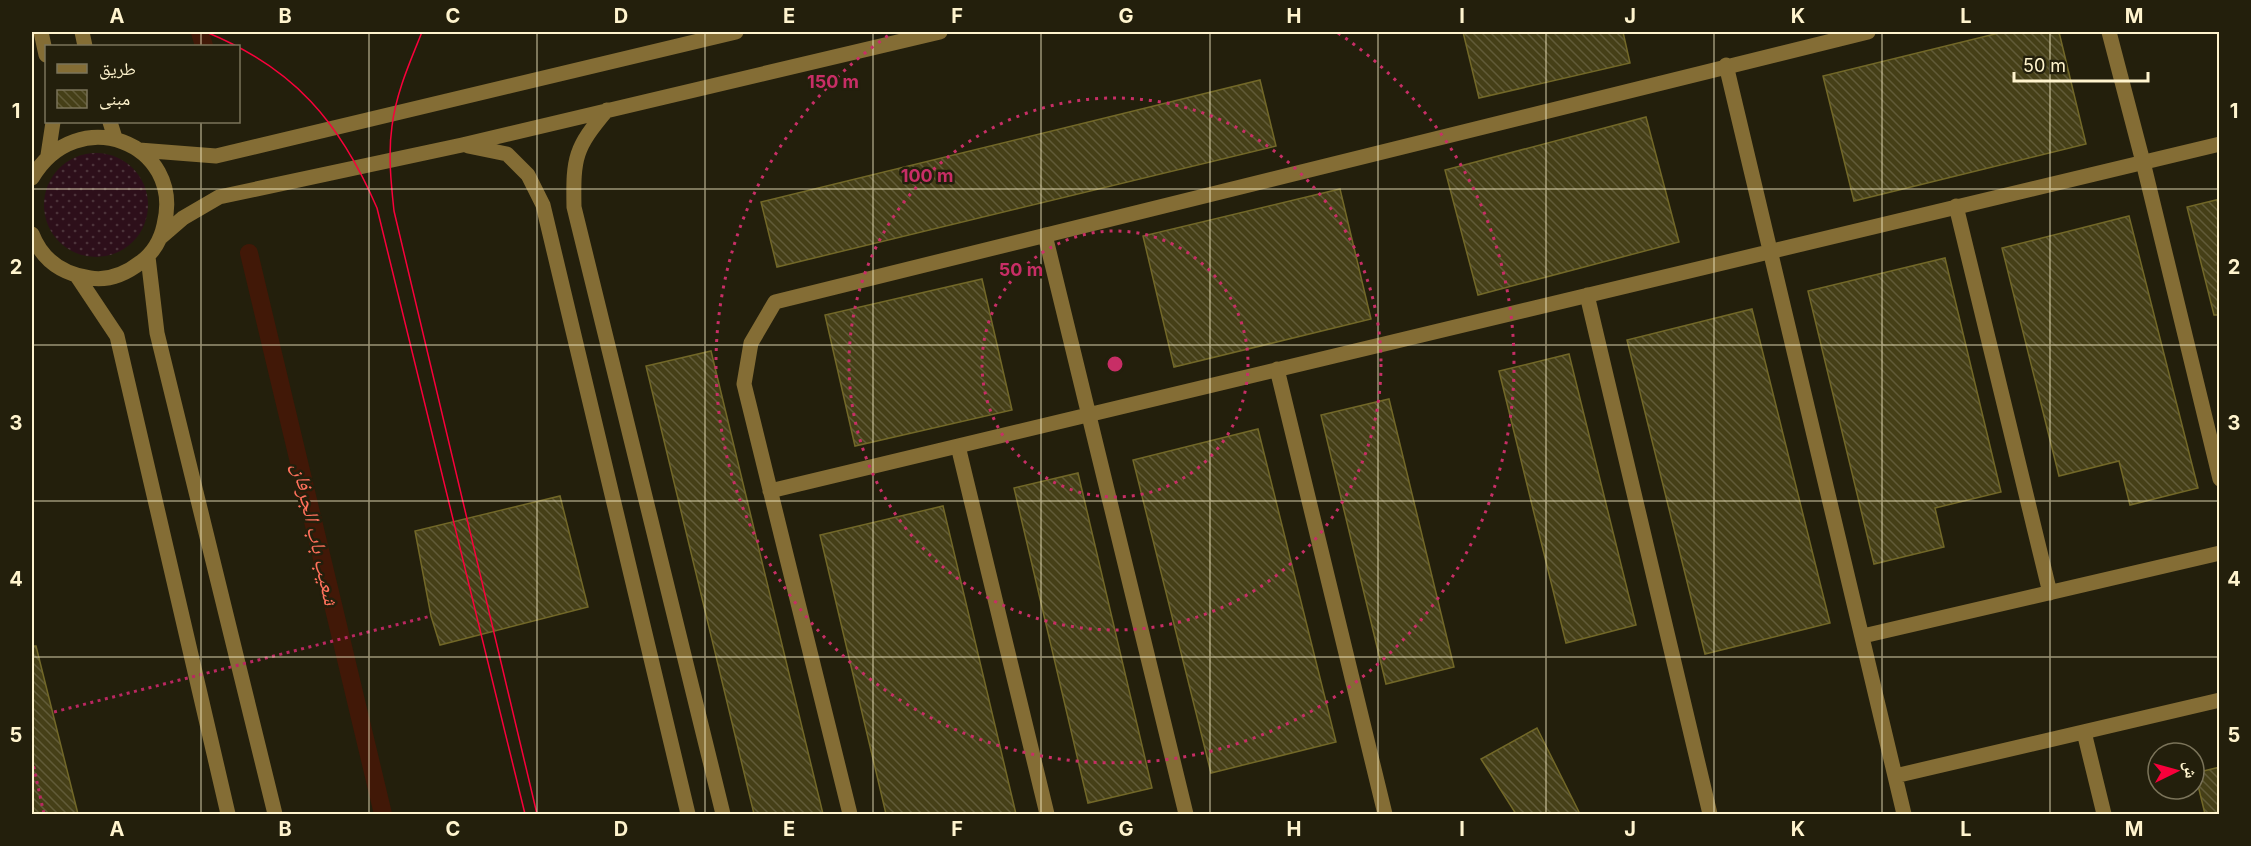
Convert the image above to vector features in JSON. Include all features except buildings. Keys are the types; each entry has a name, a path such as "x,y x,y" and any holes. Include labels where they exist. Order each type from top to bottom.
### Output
{"street":[{"path":"41,32 45,50"},
{"path":"32,178 48,155 68,142 91,136 114,138 139,150 183,156 216,156 736,32"},
{"path":"32,259 51,262 77,276 96,279 115,276 132,269 148,257 161,237 183,218 219,197 462,145 939,32"},
{"path":"850,814 744,384 751,344 775,302 1726,65 1868,32"},
{"path":"2109,32 2144,162 2220,479"},
{"path":"1726,65 1904,814"},
{"path":"607,110 584,138 573,168 574,207 723,814"},
{"path":"48,155 54,123"},
{"path":"110,123 114,138"},
{"path":"770,491 2220,144"},
{"path":"462,145 507,154 528,175 543,205 688,814"},
{"path":"139,150 155,168 165,190 167,214 161,237"},
{"path":"1956,207 2050,592"},
{"path":"32,234 36,245 51,262"},
{"path":"1045,235 1186,814"},
{"path":"148,257 157,333 275,814"},
{"path":"77,276 117,336 228,814"},
{"path":"1587,295 1710,814"},
{"path":"1277,369 1384,814"},
{"path":"958,446 1047,814"},
{"path":"1863,636 2220,553"},
{"path":"1895,776 2220,700"},
{"path":"2084,732 2104,814"}],"path":[{"path":"54,712 431,616"},
{"path":"32,759 44,814"}],"shaded area":[{"path":"96,153 116,157 133,168 144,185 148,205 144,225 133,242 116,253 96,257 76,253 59,242 48,225 44,205 48,185 59,168 76,157"}],"waterway":[{"name":"شعيب باب الجرفان","path":"200,32 204,45"},
{"name":"شعيب باب الجرفان","path":"249,253 383,814"}],"tram line":[{"path":"206,32 235,45"},
{"path":"422,32 400,90 392,126 390,158 394,211 537,814"},
{"path":"240,48 265,63 311,101 347,149 377,208 525,814"}]}
